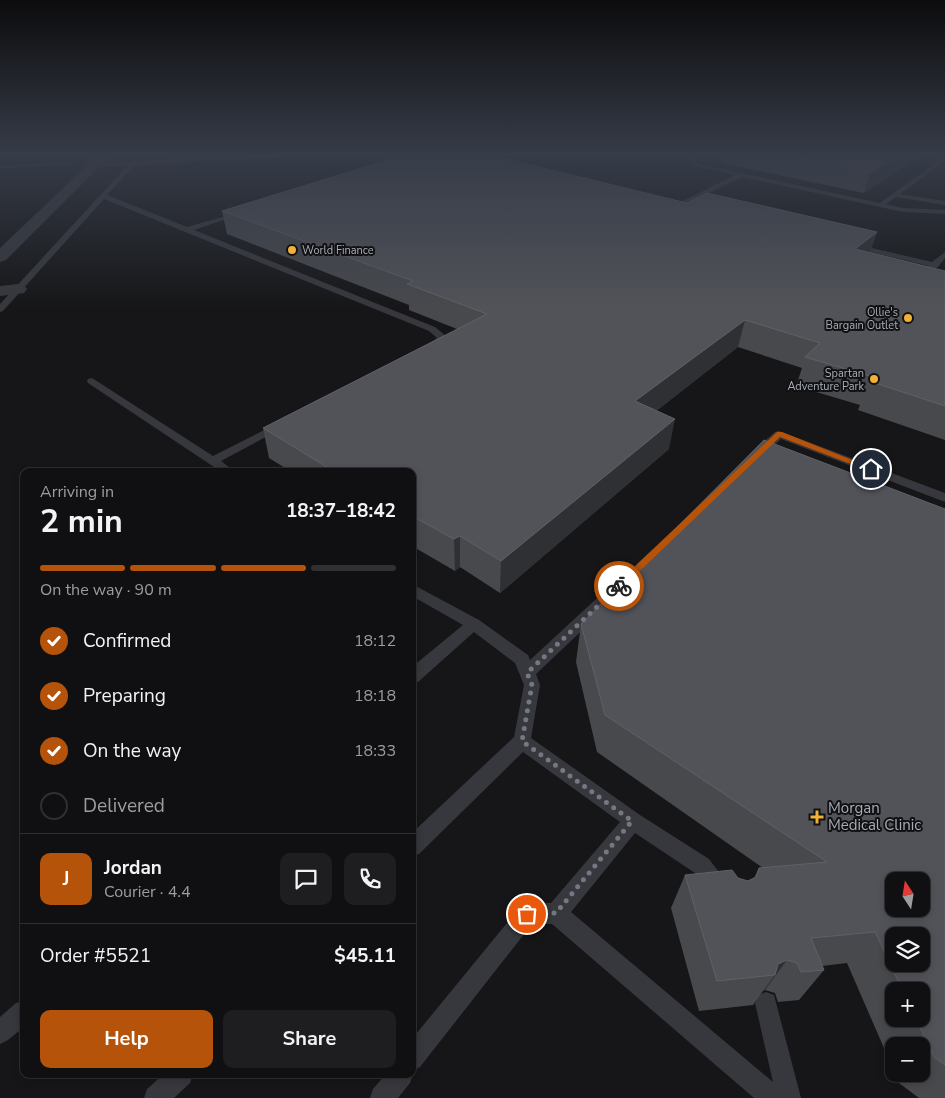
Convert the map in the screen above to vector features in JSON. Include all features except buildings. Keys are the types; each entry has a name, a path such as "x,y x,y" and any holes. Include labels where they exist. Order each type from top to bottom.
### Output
{"street":[{"path":"0,257 52,206"},
{"path":"0,291 18,290"}],"lane":[{"path":"0,309 94,206"},
{"path":"128,206 432,329 443,338 420,354"},
{"path":"661,208 668,210 676,206"},
{"path":"886,206 903,210 945,212"},
{"path":"186,230 251,210"},
{"path":"845,243 934,265"},
{"path":"925,275 945,254"},
{"path":"92,382 224,468"},
{"path":"212,460 290,421"},
{"path":"743,468 779,434 945,498"},
{"path":"527,673 635,570"},
{"path":"416,591 474,624 522,659 532,685 522,741 416,843"},
{"path":"416,674 474,624"},
{"path":"522,741 632,821 702,866 729,903"},
{"path":"556,913 632,821"},
{"path":"416,1054 527,914 556,913 773,1098"},
{"path":"766,1004 788,1098"},
{"path":"0,1032 20,1014"},
{"path":"156,1098 177,1078"},
{"path":"382,1098 398,1078"}],"way so far":[{"path":"527,914 556,913 632,821 522,741 532,685 527,673 619,586"}],"place":[{"name":"World Finance","path":"292,250"},
{"name":"Ollie's Bargain Outlet","path":"908,318"},
{"name":"Spartan Adventure Park","path":"874,379"},
{"name":"Morgan Medical Clinic","path":"817,817"}],"route":[{"path":"619,586 779,434 871,469"}]}
